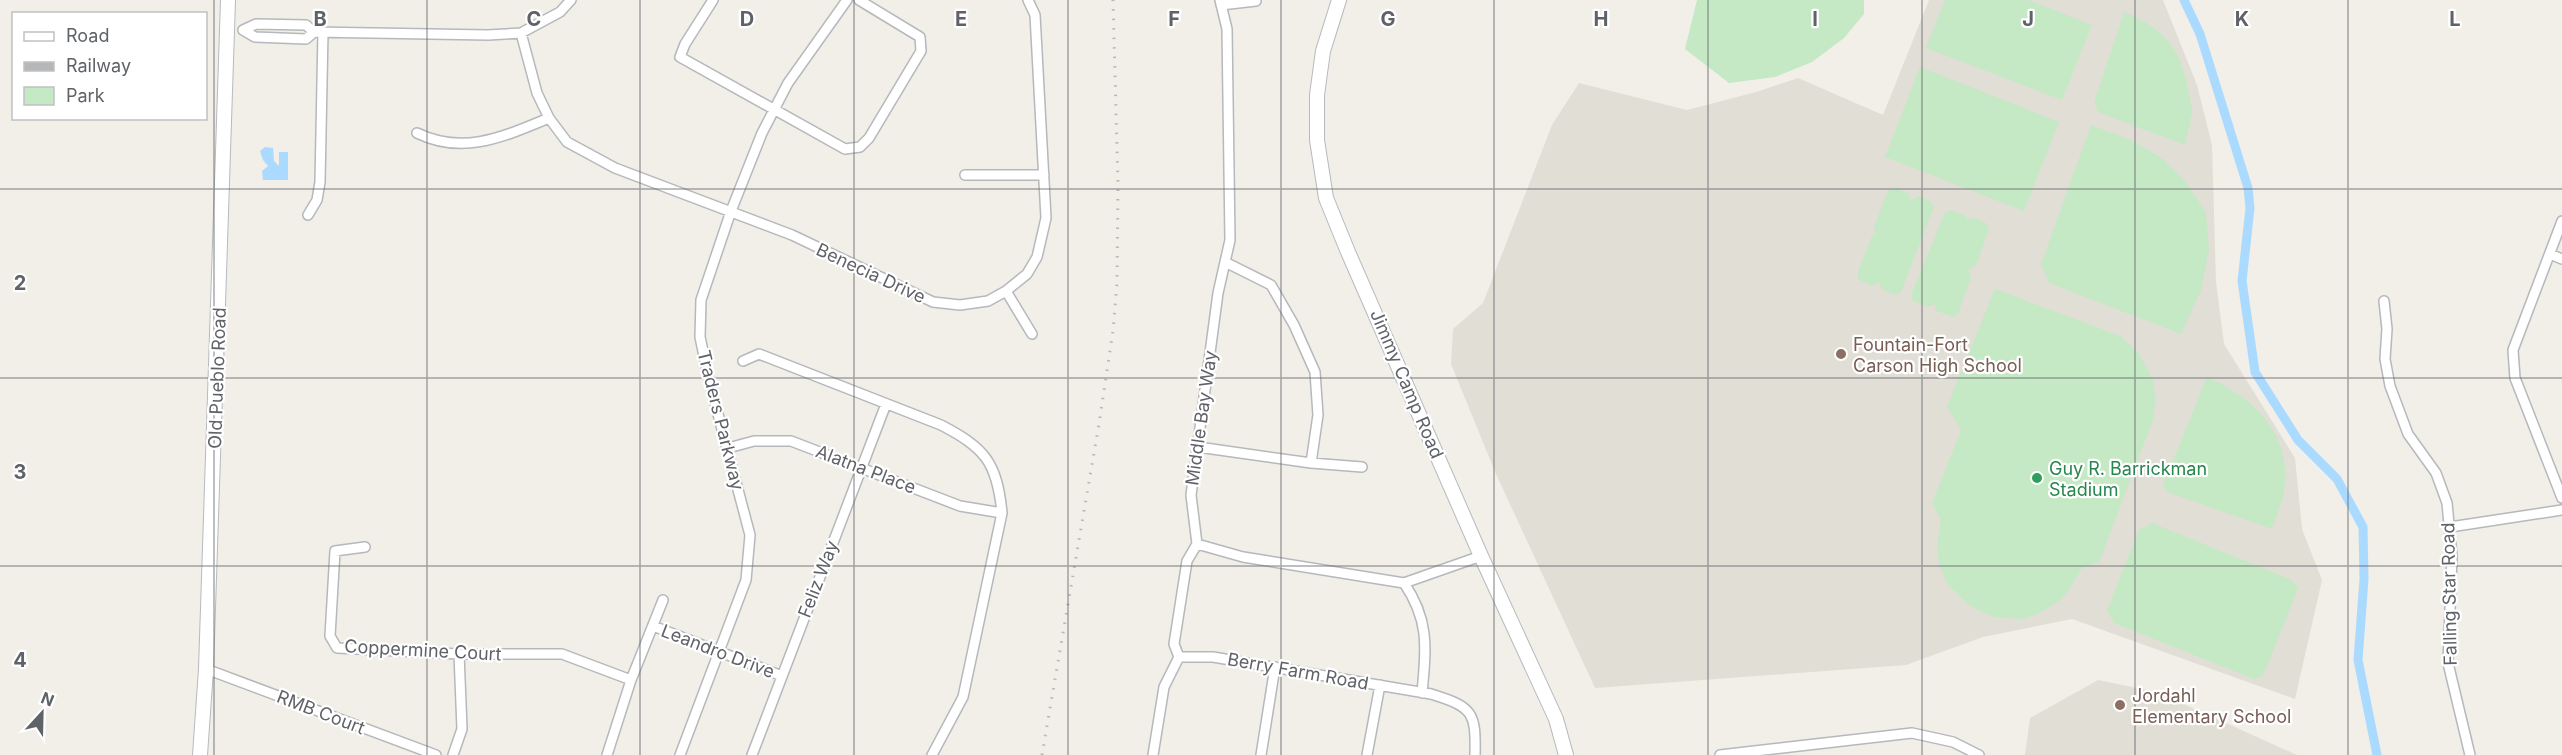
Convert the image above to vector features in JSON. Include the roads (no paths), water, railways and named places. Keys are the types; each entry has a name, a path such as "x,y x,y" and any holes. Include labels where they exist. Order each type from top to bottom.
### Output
{"street":[{"name":"Old Pueblo Road","path":"200,755 206,669 228,0"},
{"path":"228,29 243,30 255,37 306,39 318,32 488,35 522,33 560,12 571,0"},
{"path":"713,0 685,44 680,57 844,149 860,147 869,138 921,51 920,37 859,0"},
{"name":"Traders Parkway","path":"680,755 746,580 750,535 709,380 700,337 701,300 731,211 762,134 788,83 847,0"},
{"name":"Benecia Drive","path":"522,33 537,93 549,118 567,142 615,168 792,235 933,302 960,306 988,301 1027,274 1037,257 1046,218 1035,15 1028,0"},
{"name":"Jimmy Camp Road","path":"1339,0 1323,51 1317,95 1317,140 1326,198 1481,556 1556,719 1566,755"},
{"path":"1221,2 1256,1"},
{"name":"Middle Bay Way","path":"1197,544 1191,495 1218,293 1230,240 1227,29 1221,2"},
{"path":"308,215 317,200 320,182 318,32"},
{"path":"417,133 433,141 478,143 511,134 549,118"},
{"path":"965,175 1044,175"},
{"path":"2562,221 2513,350 2515,378 2562,498"},
{"path":"2550,254 2562,259"},
{"path":"1226,262 1271,285 1294,325 1316,372 1318,415 1311,463"},
{"path":"1005,291 1032,334"},
{"name":"Falling Star Road","path":"2384,301 2387,329 2385,359 2390,386 2408,434 2436,473 2447,503 2452,556 2448,663 2470,755"},
{"path":"742,361 759,354 941,425 969,440 989,460 1000,488 1002,513 963,697 932,755"},
{"name":"Feliz Way","path":"752,755 886,404"},
{"name":"Alatna Place","path":"728,448 754,441 791,441 862,466 960,506 1002,513"},
{"path":"1198,447 1311,463 1362,466"},
{"path":"2450,527 2562,510"},
{"path":"1153,755 1164,687 1179,657 1174,644 1187,561 1197,544 1243,556 1404,583 1481,556"},
{"name":"Coppermine Court","path":"365,547 335,551 330,636 337,648 459,654 562,654 631,680"},
{"path":"1404,583 1416,600 1426,640 1422,693"},
{"path":"606,755 631,680 663,600"},
{"name":"Leandro Drive","path":"653,626 782,676"},
{"path":"453,755 462,729 459,654"},
{"name":"Berry Farm Road","path":"1179,657 1213,657 1275,667 1422,693 1455,702 1466,709 1475,724 1475,755"},
{"path":"1261,755 1275,667"},
{"name":"RMB Court","path":"206,669 436,755"},
{"path":"1367,755 1380,685"},
{"path":"1720,755 1912,732 1953,742 1979,755"}],"water":[{"path":"265,147 273,148 274,161 279,166 279,152 288,152 288,180 263,180 262,171 268,166 260,151"}],"waterway":[{"path":"2184,0 2200,34 2248,188 2250,208 2242,281 2255,372 2298,440 2337,479 2363,527 2364,579 2358,660 2377,755"}],"railway":[{"path":"1042,755 1113,331 1117,283 1118,184 1113,0"}],"place":[{"name":"Fountain-Fort Carson High School","path":"1841,354"},
{"name":"Guy R. Barrickman Stadium","path":"2037,478"},
{"name":"Jordahl Elementary School","path":"2120,705"}]}
